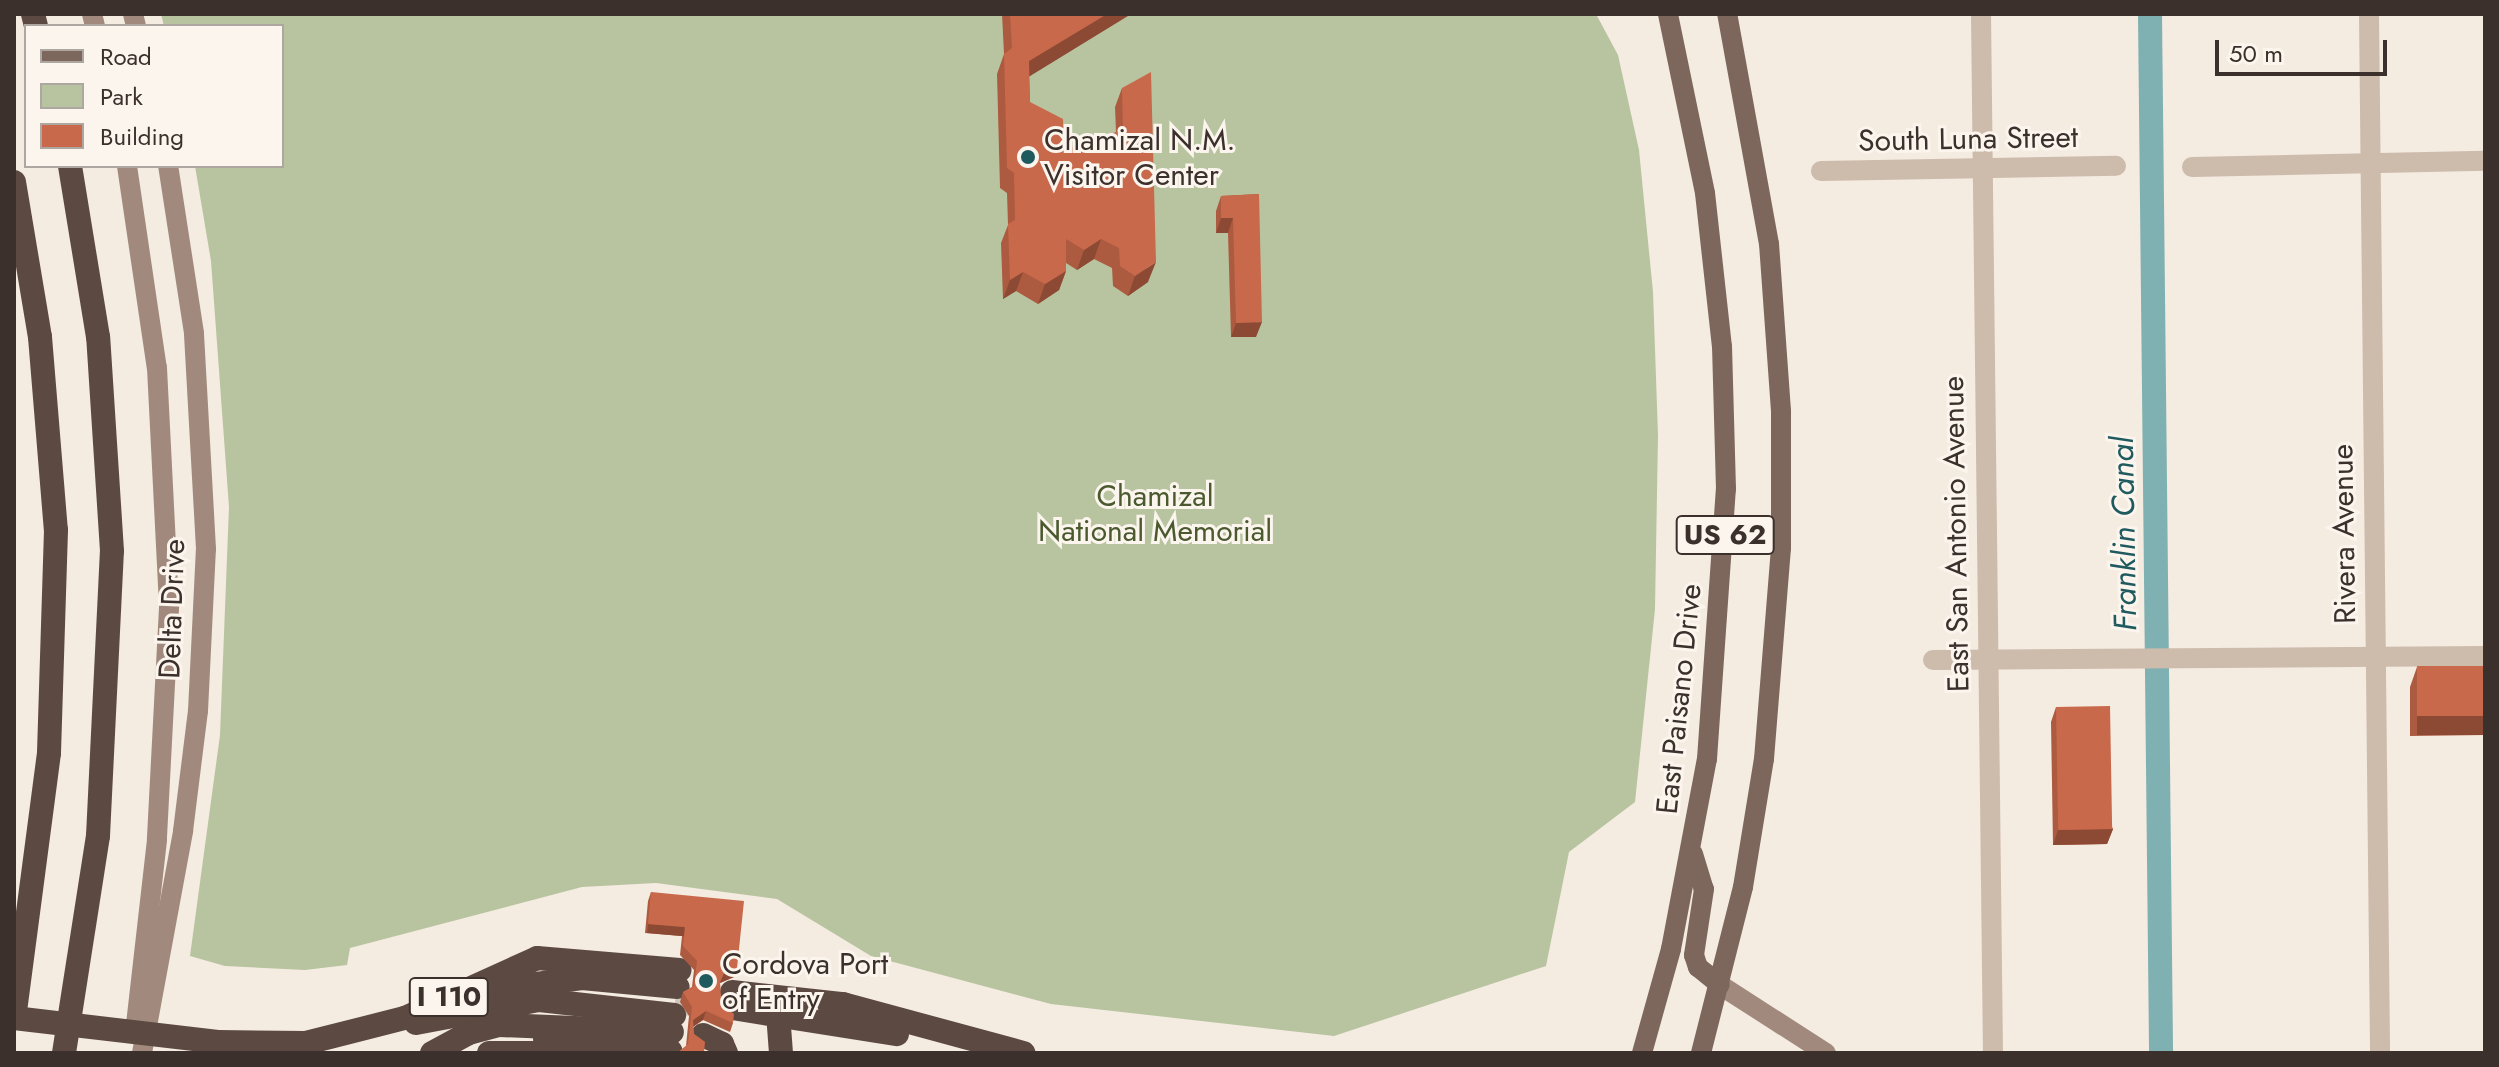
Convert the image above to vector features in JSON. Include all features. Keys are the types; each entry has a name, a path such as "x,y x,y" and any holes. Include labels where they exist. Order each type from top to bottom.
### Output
{"highway":[{"path":"64,1053 98,836 110,678 112,551 98,337 70,168"},
{"path":"14,182 40,337 56,530 49,753 14,1018"},
{"path":"14,984 23,948"},
{"name":"I 110","path":"405,1018 537,958 675,1009"},
{"name":"I 110","path":"360,1032 489,990 551,979 675,1009"},
{"path":"963,1038 922,1039 777,1005 732,999 777,1005 889,1004 963,1038 1023,1053"},
{"name":"I 110","path":"14,1018 218,1042 306,1043 529,1000 675,1009"},
{"path":"777,1005 781,1053"},
{"name":"I 110","path":"434,1053 469,1033 499,1025 675,1009"},
{"path":"703,1035 722,1044 726,1053"},
{"name":"I 110","path":"489,1053 545,1053"}],"main road":[{"name":"East Paisano Drive","path":"1642,1053 1692,851 1716,683 1725,422 1705,193 1668,14"},
{"name":"US 62","path":"1701,1053 1720,985 1764,759 1781,548 1781,411 1769,244 1727,14"},
{"name":"Delta Drive","path":"127,168 157,368 169,579 164,741 133,1053"},
{"name":"Delta Drive","path":"142,1053 183,831 198,711 206,549 194,333 168,168"},
{"path":"1692,851 1704,889 1694,955 1698,967 1720,985 1826,1053"}],"street":[{"name":"East San Antonio Avenue","path":"1981,14 1993,1053"},
{"name":"Rivera Avenue","path":"2369,14 2380,1053"},
{"path":"2192,167 2485,161"},
{"name":"South Luna Street","path":"1821,171 2116,166"},
{"path":"1933,660 2485,656"}],"green space":[{"name":"Chamizal National Memorial","path":"161,14 1596,14 1618,55 1639,150 1653,292 1658,435 1655,609 1635,802 1569,852 1546,966 1334,1036 1051,1004 871,956 777,899 656,883 582,887 350,948 347,965 305,970 225,966 190,956 220,735 229,507 211,261 195,168 284,168 284,24 164,24"}],"building":[{"name":"Chamizal N.M. Visitor Center","path":"1010,14 1107,14 1029,61 1030,102 1063,119 1064,151 1086,140 1093,144 1123,128 1122,88 1151,72 1156,262 1135,276 1120,266 1119,248 1101,239 1084,250 1066,239 1066,271 1045,284 1023,272 1010,280 1008,224 1015,220 1014,173 1007,168 1004,54 1012,48"},
{"path":"1259,194 1262,322 1236,323 1233,218 1221,218 1221,196"},
{"path":"2417,666 2485,666 2485,716 2417,716"},
{"path":"2110,706 2112,829 2058,830 2056,707"},
{"name":"Cordova Port of Entry","path":"651,892 744,901 737,968 724,973 720,982 721,1004 734,1014 733,1023 706,1011 693,1020 694,1034 705,1042 704,1053 677,1053 688,1044 692,1007 683,992 694,986 697,961 683,946 685,927 648,924"}],"waterway":[{"name":"Franklin Canal","path":"2150,14 2161,1053"}],"tunnel":[{"path":"675,1002 713,1006"}],"place":[{"name":"Chamizal N.M. Visitor Center","path":"1028,157"},
{"name":"Cordova Port of Entry","path":"706,981"}]}
